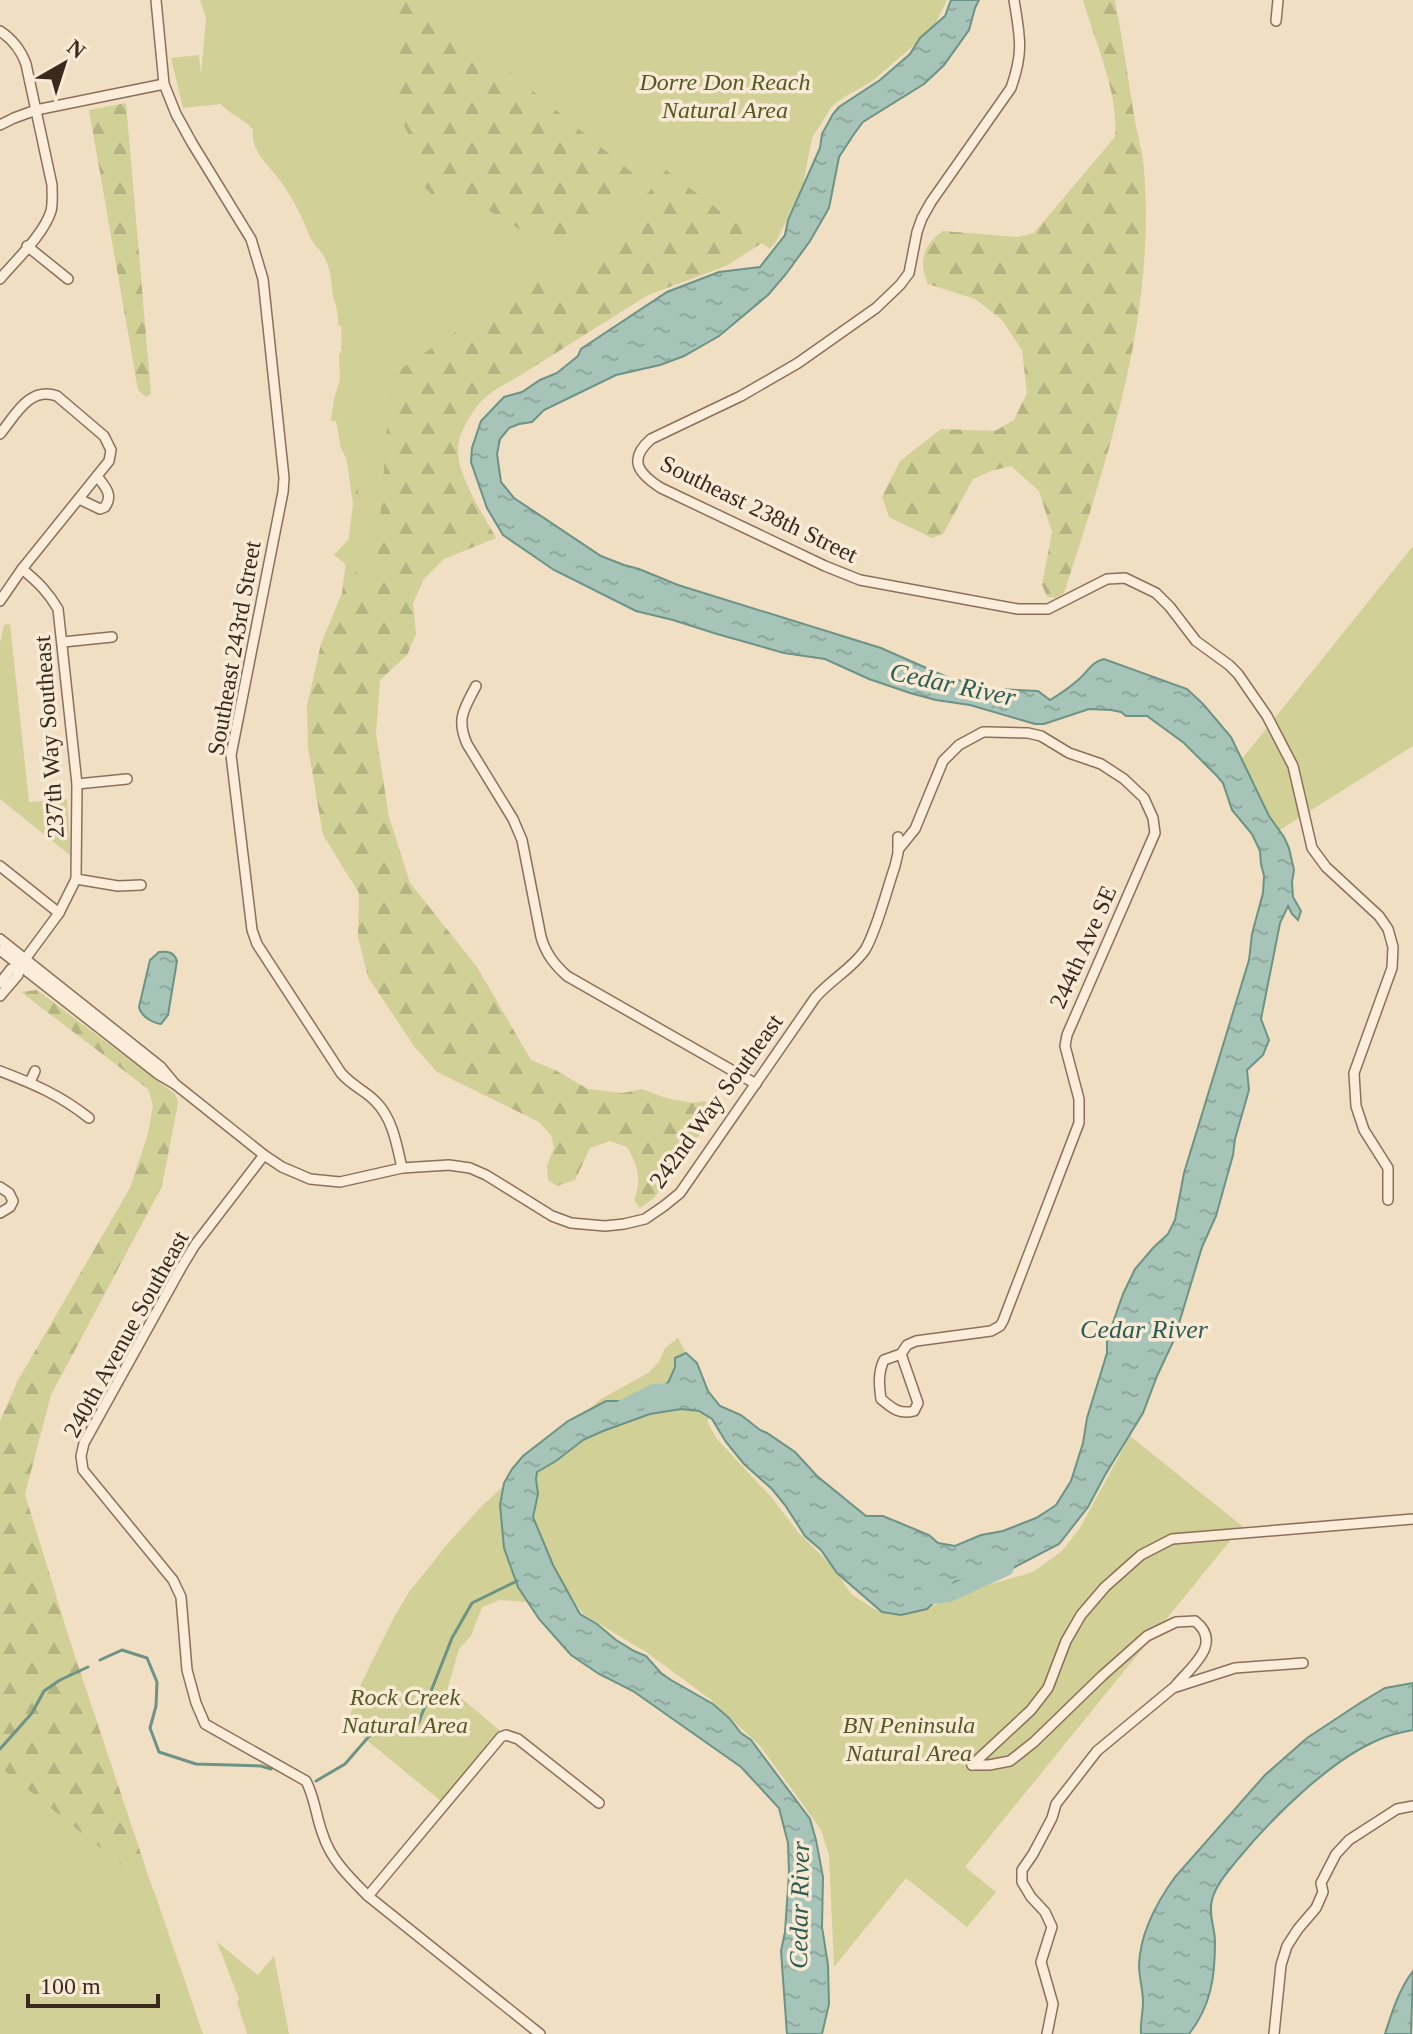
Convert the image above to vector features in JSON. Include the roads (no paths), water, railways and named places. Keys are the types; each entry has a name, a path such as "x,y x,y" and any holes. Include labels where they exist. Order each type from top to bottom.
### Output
{"street":[{"name":"Southeast 243rd Street","path":"156,0 164,84 192,143 251,239 263,279 284,478 231,755 248,913 257,944 336,1066 351,1084 376,1101 385,1113 402,1168"},
{"name":"Southeast 238th Street","path":"1014,0 1021,49 1011,88 931,202 917,232 911,269 900,285 876,308 798,363 741,396 651,439 642,447 638,466 646,479 661,488 860,580 1023,609 1048,609 1107,579 1125,578 1156,593 1196,641 1238,674 1267,716 1293,766 1312,848 1326,867 1379,916 1388,929 1393,947 1392,968 1354,1073 1356,1106 1364,1130 1388,1168 1388,1200"},
{"path":"1276,21 1278,0"},
{"path":"0,31 13,42 24,59 52,185 52,202 46,223 0,279"},
{"path":"0,125 36,110 164,84"},
{"path":"27,246 68,279"},
{"path":"0,434 31,397 42,393 57,396 104,436 111,450 109,461 0,601"},
{"path":"79,499 100,509 105,507 109,496 97,476"},
{"name":"237th Way Southeast","path":"22,569 49,593 58,609 77,784 76,879 59,913 23,963"},
{"path":"63,642 112,637"},
{"path":"476,686 462,712 462,732 522,840 541,937 555,965 567,976 756,1084"},
{"name":"244th Ave SE","path":"898,850 915,829 943,761 959,745 983,732 1041,736 1069,753 1101,764 1124,779 1144,798 1153,818 1155,833 1067,1035 1065,1046 1079,1099 1079,1123 1003,1321 991,1331 916,1341 907,1345 901,1354 884,1360 880,1368 881,1399 898,1412 906,1413 914,1411 918,1403 901,1354"},
{"path":"77,784 127,779"},
{"name":"242nd Way Southeast","path":"264,1155 299,1174 328,1182 402,1168 449,1165 470,1168 552,1216 571,1223 605,1226 645,1219 680,1193 815,998 865,949 890,881 898,837"},
{"path":"0,866 59,913"},
{"path":"76,879 118,886 141,885"},
{"path":"0,939 23,963 158,1074 264,1155"},
{"path":"0,950 23,963"},
{"path":"0,983 11,969 23,963"},
{"path":"0,996 18,975 23,963"},
{"path":"0,1071 67,1100 89,1118"},
{"path":"30,1082 35,1071"},
{"name":"240th Avenue Southeast","path":"264,1155 188,1256 84,1443 81,1456 83,1470 173,1580 181,1597 187,1670 205,1724 306,1781 313,1793 323,1836 333,1857 368,1896"},
{"path":"0,1187 9,1193 13,1201 0,1213"},
{"path":"1047,2034 1053,2004 1041,1962 1052,1927 1045,1912 1022,1882 1022,1870 1052,1818 1056,1804 1097,1751 1173,1688 1205,1651 1208,1641 1204,1628 1195,1621 1176,1622 1147,1636 1010,1761 972,1765 1031,1710 1048,1688 1066,1641 1081,1615 1105,1587 1141,1555 1172,1539 1413,1519"},
{"path":"1173,1688 1235,1668 1303,1663"},
{"path":"540,2034 368,1896 498,1740 506,1735 518,1739 599,1803"},
{"path":"1274,2034 1281,1965 1287,1946 1316,1908 1323,1892 1321,1883 1336,1854 1349,1840 1397,1809 1413,1806"}],"water":[{"path":"951,0 979,0 969,30 944,65 924,84 863,122 839,157 829,208 810,241 768,295 719,336 684,356 616,375 544,410 532,422 509,428 500,439 497,454 501,482 514,498 601,556 678,585 881,648 949,678 996,689 1038,691 1050,700 1075,683 1096,662 1104,659 1187,689 1231,737 1269,816 1284,837 1294,870 1293,897 1301,911 1298,920 1288,906 1280,923 1261,1019 1269,1040 1263,1055 1247,1070 1249,1090 1233,1155 1174,1340 1143,1413 1088,1507 1059,1544 1013,1568 955,1582 927,1609 901,1615 882,1612 837,1573 821,1550 805,1536 772,1489 744,1464 712,1419 699,1411 681,1409 650,1414 603,1431 583,1440 537,1472 538,1494 533,1517 553,1565 580,1614 616,1640 646,1656 661,1673 713,1704 729,1718 751,1740 810,1819 823,1877 822,1927 828,1965 829,2004 822,2034 787,2034 781,1951 789,1873 788,1843 779,1808 741,1767 633,1691 571,1655 539,1619 518,1587 504,1548 500,1505 504,1483 523,1456 568,1421 606,1401 632,1401 656,1395 669,1381 675,1358 686,1353 697,1363 708,1391 720,1406 741,1415 795,1452 817,1476 866,1516 883,1516 929,1535 938,1543 955,1546 1036,1518 1056,1505 1071,1481 1107,1353 1107,1340 1123,1294 1135,1269 1168,1234 1175,1220 1184,1173 1249,960 1263,893 1260,851 1252,834 1232,810 1223,783 1184,743 1147,716 1126,716 1111,710 1089,709 1044,724 1035,724 970,705 936,700 869,679 825,659 784,653 636,611 554,570 503,535 487,508 471,462 472,448 481,421 504,397 522,392 557,373 578,356 581,349 667,292 719,272 760,267 785,235 788,220 820,148 822,134 833,114 910,54 920,38 945,16"},
{"path":"159,952 170,953 177,961 168,1015 161,1024 147,1018 139,1007 150,960"},
{"path":"1413,1683 1413,1730 1359,1749 1321,1776 1267,1826 1219,1883 1211,1905 1215,1942 1213,1979 1207,2002 1189,2034 1141,2034 1140,1953 1156,1908 1175,1877 1265,1775 1307,1738 1385,1688"},
{"path":"1413,1971 1411,2034 1385,2034 1400,1993"}],"waterway":[{"name":"Cedar River","path":"622,1408 654,1392 679,1391"},
{"name":"Cedar River","path":"923,1597 949,1594 1006,1568"},
{"path":"316,1781 345,1764 371,1734 418,1724 452,1638 472,1603 517,1581"},
{"path":"100,1660 122,1650 147,1658 157,1682 156,1706 150,1728 159,1752 196,1764 271,1769"},
{"path":"0,1749 32,1713 44,1691 88,1667"}],"park label":[{"name":"Dorre Don Reach Natural Area","path":"725,96"},
{"name":"Rock Creek Natural Area","path":"405,1711"},
{"name":"BN Peninsula Natural Area","path":"909,1739"}]}
